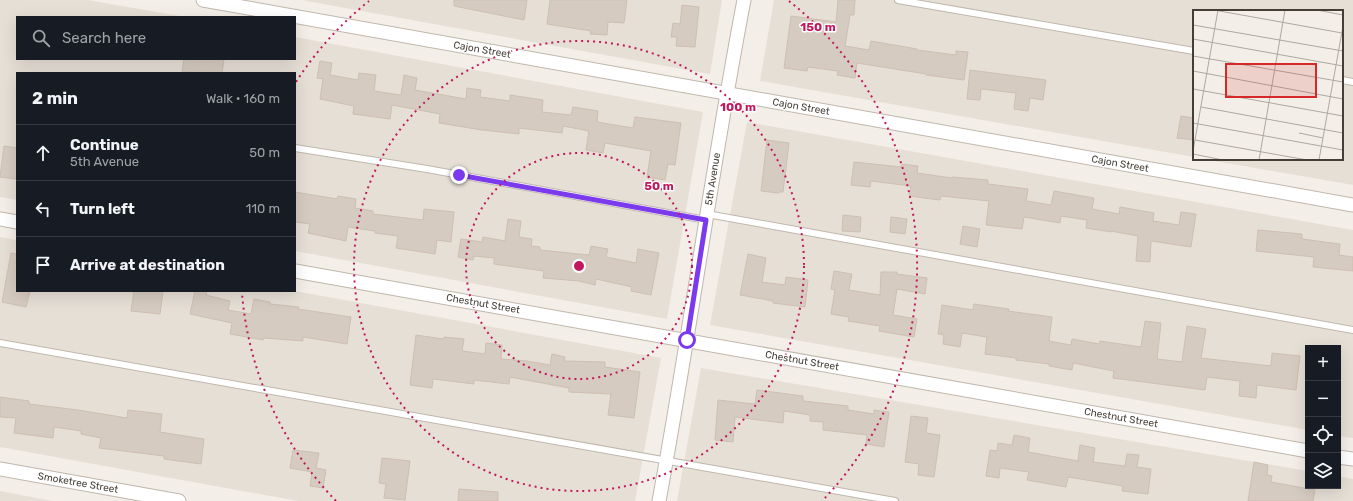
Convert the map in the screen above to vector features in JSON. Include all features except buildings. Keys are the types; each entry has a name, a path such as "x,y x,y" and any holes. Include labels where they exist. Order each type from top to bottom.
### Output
{"street":[{"name":"Cajon Street","path":"203,0 292,16"},
{"name":"5th Avenue","path":"659,501 687,340 726,94 744,0"},
{"name":"Cajon Street","path":"296,17 1353,205"},
{"path":"0,219 16,222"},
{"name":"Chestnut Street","path":"296,271 1305,450"},
{"path":"1341,457 1353,459"},
{"name":"Smoketree Street","path":"0,469 179,501"}],"lane":[{"path":"898,0 1193,51"},
{"path":"1343,80 1353,82"},
{"path":"296,148 707,217 1353,330"},
{"path":"0,343 895,501"}],"shaded area":[{"path":"0,0 88,0 179,16 16,16 16,60 296,60 296,37 703,112 667,319 296,251 296,72 16,72 16,200 0,197"},
{"path":"301,0 722,0 710,74"},
{"path":"774,0 1353,0 1353,185 1209,160 1343,160 1343,10 1193,10 1193,157 760,81"},
{"path":"747,122 1353,230 1353,438 1341,436 1341,345 1305,345 1305,429 710,325"},
{"path":"0,237 16,240 16,292 296,291 661,358 635,501 298,501 0,447"},
{"path":"701,368 1305,470 1305,489 1341,489 1341,477 1353,479 1353,501 677,501"},
{"path":"0,491 53,501 0,501"}],"route":[{"path":"459,175 706,220 687,340"}]}
